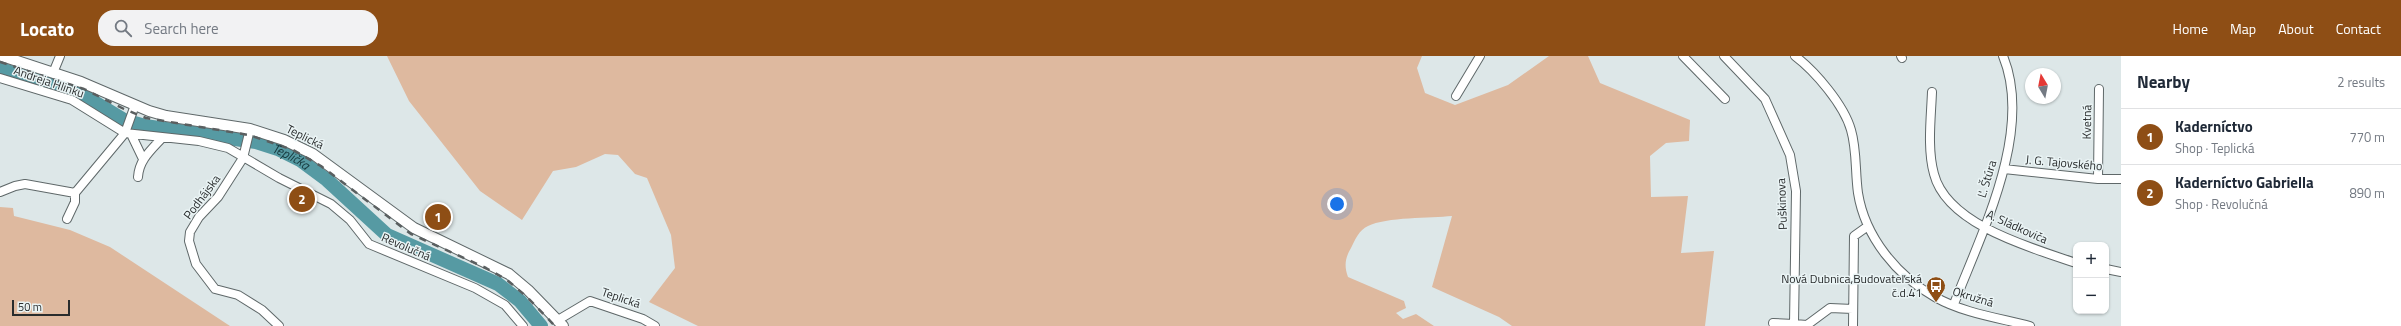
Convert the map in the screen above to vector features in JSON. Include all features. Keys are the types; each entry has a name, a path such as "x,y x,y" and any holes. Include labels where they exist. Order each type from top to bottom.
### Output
{"main road":[{"name":"Teplická","path":"2,56 81,82 135,105 166,116 284,140 313,154 414,228 503,270 528,290 560,323"}],"street":[{"path":"53,73 60,56"},
{"path":"1456,96 1480,56"},
{"path":"1683,56 1726,99"},
{"name":"Puškinova","path":"1724,56 1765,99 1790,155 1796,191 1794,324"},
{"name":"Okružná","path":"1795,56 1808,66 1830,92 1851,128 1859,194 1868,226 1880,248 1910,281 1936,298 2030,326"},
{"name":"Ľ. Štúra","path":"1954,304 1984,227 2004,169 2013,116 2010,72 2003,56"},
{"name":"Andreja Hlinku","path":"0,78 72,100 128,131 162,138 199,142 228,148 244,158"},
{"name":"Kvetná","path":"2098,179 2099,89"},
{"name":"A. Sládkoviča","path":"1932,92 1931,160 1939,188 1959,212 1984,227 2033,249 2073,262"},
{"path":"67,219 75,202 75,193 128,131 135,105"},
{"path":"128,131 143,159"},
{"path":"244,158 249,133"},
{"path":"138,177 138,168 143,159 162,138"},
{"name":"Podhájska","path":"244,158 218,197 199,217 190,232 192,254 203,275 215,289 238,295 262,310 279,326"},
{"name":"Revolučná","path":"244,158 331,204 350,220 369,244 475,288 505,305 523,326"},
{"name":"J. G. Tajovského","path":"2004,169 2098,179 2121,179"},
{"path":"0,192 25,184 75,193"},
{"path":"1853,326 1854,236 1868,226"},
{"path":"2109,270 2121,272"},
{"name":"Teplická","path":"560,323 590,300 643,319 655,326"},
{"path":"1773,323 1807,325 1830,308 1853,309"}],"shaded area":[{"path":"387,56 1422,56 1417,68 1425,93 1455,105 1508,85 1549,56 1588,56 1600,83 1690,120 1689,141 1666,143 1650,156 1651,197 1688,196 1681,253 1714,251 1705,326 1512,326 1499,317 1432,287 1452,216 1397,219 1368,226 1362,230 1358,236 1346,259 1348,277 1404,301 1406,308 1396,313 1403,319 1416,314 1434,326 698,326 649,302 675,268 671,235 647,178 635,174 618,155 605,154 576,167 553,171 522,220 480,191 409,101"},
{"path":"0,207 13,208 14,216 70,230 110,247 230,326 0,326"}],"waterway":[{"name":"Teplička","path":"0,69 81,94 124,120 145,126 256,142 278,149 300,160 327,180 387,235 498,284 520,301 541,326"}],"railway":[{"path":"0,62 84,89 146,118 249,135 293,150 321,166 411,234 486,268 507,280 527,297 555,326"}],"place":[{"name":"Kaderníctvo Gabriella","path":"302,199"},
{"name":"Kaderníctvo","path":"438,217"},
{"name":"Nová Dubnica,Budovateľská č.d.41","path":"1936,303"}]}
